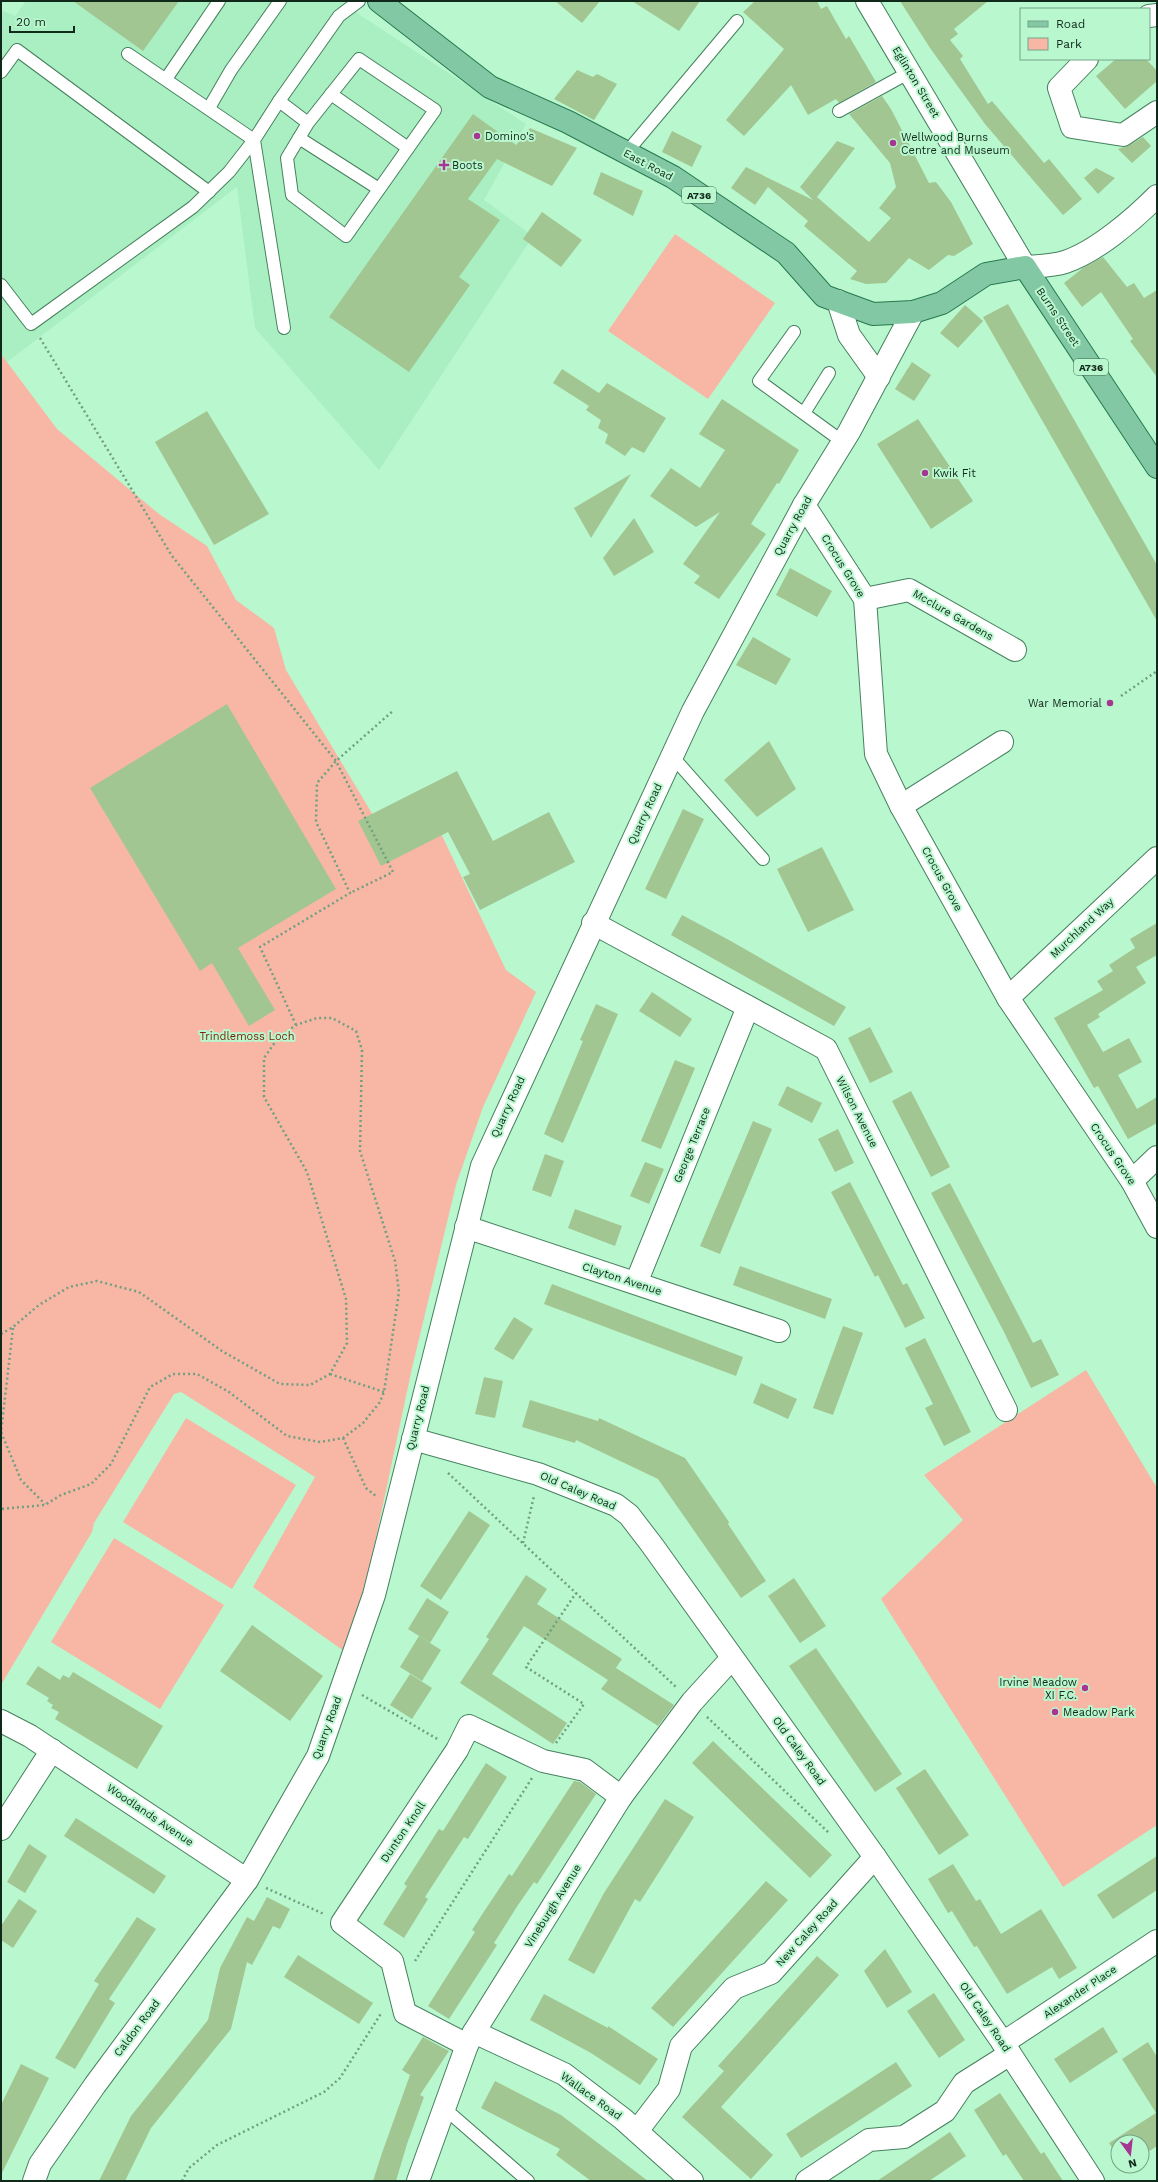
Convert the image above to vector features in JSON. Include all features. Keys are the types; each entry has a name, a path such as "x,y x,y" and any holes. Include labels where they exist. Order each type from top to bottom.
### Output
{"main road":[{"name":"East Road","path":"379,1 490,87 568,122 673,177 786,253 824,296 873,314 913,312 942,303 986,274 1025,267"},
{"name":"Burns Street","path":"1025,267 1157,467"}],"street":[{"name":"Eglinton Street","path":"867,1 1025,267"},
{"path":"1086,60 1058,88 1072,127 1123,135 1157,112"},
{"path":"1025,267 1065,262 1098,245 1133,220 1157,196"},
{"path":"838,301 849,335 879,377"},
{"name":"Quarry Road","path":"247,1880 318,1756 374,1595 482,1166 593,923 693,711 804,505 843,442 913,312"},
{"name":"Crocus Grove","path":"804,505 865,599 876,754 901,806 1008,998 1132,1181 1157,1227"},
{"name":"Mcclure Gardens","path":"865,599 909,590 1014,650"},
{"path":"901,806 1002,742"},
{"name":"Murchland Way","path":"1008,998 1157,858"},
{"name":"Wilson Avenue","path":"593,923 826,1049 1006,1410"},
{"name":"George Terrace","path":"636,1283 748,1007"},
{"path":"1132,1181 1157,1156"},
{"name":"Clayton Avenue","path":"466,1227 778,1331"},
{"name":"Old Caley Road","path":"413,1439 538,1474 616,1506 629,1515 652,1544 875,1857 1007,2049 1093,2181"},
{"name":"Vineburgh Avenue","path":"418,2181 471,2038 621,1796 692,1702 732,1658"},
{"name":"Woodlands Avenue","path":"1,1721 30,1736 52,1750 247,1880"},
{"name":"Dunton Knoll","path":"342,1923 457,1750 469,1726 543,1761 585,1770 621,1796"},
{"path":"1,1829 52,1750"},
{"name":"New Caley Road","path":"637,2131 669,2089 680,2046 734,1988 771,1973 875,1857"},
{"name":"Caldon Road","path":"34,2181 40,2164 95,2084 247,1880"},
{"path":"342,1923 392,1961 405,2013 471,2038"},
{"name":"Alexander Place","path":"807,2181 869,2140 904,2137 945,2111 964,2083 1007,2049 1157,1941"},
{"name":"Wallace Road","path":"471,2038 564,2074 637,2131 692,2181"}],"lane":[{"path":"166,79 219,1"},
{"path":"209,108 231,70 280,1"},
{"path":"1,286 31,324 193,207 229,172 254,140 279,101 339,16 359,1"},
{"path":"626,153 737,20"},
{"path":"1,72 18,50 208,192"},
{"path":"128,54 254,140 284,328"},
{"path":"359,59 434,110 346,236 292,195 287,158 308,123 359,59"},
{"path":"839,111 910,72"},
{"path":"331,94 408,148"},
{"path":"279,101 308,123"},
{"path":"299,138 379,189"},
{"path":"794,332 760,381 843,442"},
{"path":"804,413 829,373"},
{"path":"672,756 763,859"},
{"path":"444,2108 528,2181"}],"path":[{"path":"31,324 172,556 336,761 393,872 350,893 260,947 296,1025"},
{"path":"1121,696 1157,671"},
{"path":"350,893 316,822 318,783 336,761 394,710"},
{"path":"1,1334 13,1327 39,1305 69,1287 97,1280 139,1292 222,1351 280,1384 310,1385 330,1374 347,1343 346,1300 307,1172 264,1097 264,1058 278,1038 296,1025 317,1018 332,1018 356,1031 362,1050 360,1151 395,1261 399,1292 384,1392 380,1402 363,1423 343,1438 320,1442 287,1436 229,1392 197,1374 173,1374 150,1387 111,1464 91,1484 61,1495 45,1505 1,1509"},
{"path":"13,1327 1,1432 21,1480 45,1505"},
{"path":"330,1374 384,1392"},
{"path":"343,1438 366,1488 376,1497 397,1504"},
{"path":"448,1472 833,1837"},
{"path":"523,1543 538,1474"},
{"path":"182,2181 189,2168 216,2145 324,2092 340,2078 543,1761 584,1704 526,1667 576,1593"},
{"path":"343,1684 457,1750"},
{"path":"247,1880 342,1923"}],"shaded area":[{"path":"26,1 343,1 360,15 526,124 484,200 533,236 379,470 255,328 237,187 7,362 1,354 1,10 15,16"}],"green space":[{"path":"675,234 775,303 708,399 608,331"},
{"name":"Trindlemoss Loch","path":"1,354 57,429 159,514 207,546 236,600 274,628 286,670 382,830 436,823 506,970 536,992 483,1107 456,1185 412,1368 364,1594 344,1651 253,1587 315,1477 181,1392 174,1394 94,1523 92,1532 1,1685"},
{"name":"Meadow Park","path":"1086,1370 1157,1488 1157,1825 1063,1887 881,1599 963,1520 924,1475"},
{"path":"186,1418 296,1485 232,1589 123,1522"},
{"path":"114,1538 224,1605 160,1709 51,1642"}],"building":[{"path":"73,1 179,1 143,51"},
{"path":"555,1 600,1 582,23"},
{"path":"632,1 700,1 679,31"},
{"path":"755,1 817,1 821,9 827,6 846,39 849,36 876,82 839,103 836,99 808,115 791,85 744,136 726,120 784,49 743,12"},
{"path":"900,1 988,1 954,29 958,34 950,40 963,56 960,59 988,104 992,101 1044,163 1049,159 1082,199 1063,215 985,124 930,48"},
{"path":"1115,60 1147,60 1157,71 1157,81 1125,109 1096,76"},
{"path":"577,70 593,77 597,74 617,84 594,120 554,99"},
{"path":"882,96 891,109 929,183 936,182 951,202 973,244 954,256 948,255 929,270 909,258 886,283 866,284 850,279 857,271 804,226 808,221 768,187 755,205 731,188 746,167 813,200 800,187 837,141 855,148 817,197 869,242 891,218 879,208 896,187 890,163 849,114"},
{"path":"473,114 516,145 530,128 577,148 552,186 497,159 468,199 500,220 459,277 470,285 409,372 329,317"},
{"path":"672,131 702,146 692,167 662,152"},
{"path":"1143,137 1151,146 1132,163 1118,149 1130,145"},
{"path":"1096,168 1115,178 1098,194 1084,178"},
{"path":"601,172 643,191 633,216 593,194"},
{"path":"542,212 582,240 561,267 523,239"},
{"path":"1103,257 1127,287 1134,283 1144,298 1157,290 1157,377 1130,341 1133,339 1101,292 1082,307 1064,283 1083,268"},
{"path":"1008,304 1157,565 1157,621 983,317"},
{"path":"965,305 983,321 958,348 940,333"},
{"path":"912,362 931,375 914,401 895,389"},
{"path":"562,369 599,393 607,383 666,418 644,453 632,447 625,456 605,443 608,434 598,428 601,420 586,410 589,406 553,383"},
{"path":"722,399 799,450 779,484 777,483 751,524 766,534 719,599 694,583 700,576 683,564 720,512 696,527 650,496 671,468 700,488 725,450 699,434"},
{"path":"207,411 269,514 214,545 155,442"},
{"name":"Kwik Fit","path":"918,419 973,501 931,529 877,444"},
{"path":"631,474 591,538 574,508"},
{"path":"634,518 654,552 614,576 603,558"},
{"path":"790,568 832,591 817,617 776,595"},
{"path":"753,637 791,659 776,685 736,665"},
{"path":"227,704 336,889 238,948 275,1010 249,1026 212,963 200,971 90,788"},
{"path":"769,741 796,789 757,817 724,780"},
{"path":"457,771 493,841 549,812 575,862 480,910 463,877 470,874 448,832 381,866 358,821"},
{"path":"683,809 704,819 666,899 645,889"},
{"path":"822,847 854,910 808,932 777,869"},
{"path":"682,915 846,1007 834,1026 671,935"},
{"path":"1157,923 1157,955 1136,967 1146,983 1098,1014 1100,1017 1087,1025 1103,1052 1129,1038 1142,1062 1118,1075 1137,1109 1157,1097 1157,1123 1128,1139 1098,1086 1094,1088 1054,1018 1103,990 1097,981 1113,971 1109,965 1135,948 1130,939"},
{"path":"652,992 692,1019 680,1037 639,1011"},
{"path":"596,1004 618,1014 563,1143 544,1134 583,1041 580,1040"},
{"path":"870,1027 893,1072 870,1083 848,1038"},
{"path":"675,1060 695,1068 661,1149 641,1141"},
{"path":"787,1086 822,1103 812,1123 778,1105"},
{"path":"911,1091 950,1167 931,1177 892,1101"},
{"path":"753,1121 772,1129 720,1254 700,1246"},
{"path":"838,1129 854,1163 835,1172 818,1139"},
{"path":"545,1154 564,1161 551,1197 532,1190"},
{"path":"645,1162 664,1169 649,1204 630,1196"},
{"path":"850,1182 903,1285 907,1283 925,1318 905,1328 878,1275 875,1277 831,1192"},
{"path":"950,1183 1033,1343 1041,1339 1059,1375 1031,1388 1003,1330 931,1193"},
{"path":"575,1209 622,1226 615,1246 568,1228"},
{"path":"740,1266 832,1299 825,1319 733,1285"},
{"path":"552,1284 743,1357 736,1376 544,1304"},
{"path":"514,1317 533,1329 513,1360 494,1349"},
{"path":"843,1326 863,1333 833,1415 813,1408"},
{"path":"925,1338 971,1432 944,1446 925,1408 933,1404 905,1348"},
{"path":"484,1377 503,1381 495,1418 475,1414"},
{"path":"761,1383 797,1399 788,1419 753,1403"},
{"path":"530,1400 598,1421 599,1418 685,1458 729,1522 728,1524 766,1581 741,1598 658,1479 576,1440 575,1443 522,1427"},
{"path":"469,1511 490,1525 441,1600 420,1586"},
{"path":"526,1575 547,1589 537,1604 622,1659 609,1678 616,1668 674,1705 658,1726 601,1689 608,1680 524,1626 492,1674 567,1723 553,1744 460,1683 489,1639 486,1637"},
{"path":"794,1578 826,1626 800,1643 768,1596"},
{"path":"427,1598 449,1612 430,1643 408,1629"},
{"path":"252,1625 323,1676 290,1721 220,1671"},
{"path":"419,1636 441,1650 422,1681 400,1667"},
{"path":"816,1648 902,1774 875,1792 789,1666"},
{"path":"38,1666 60,1680 63,1675 69,1678 73,1672 163,1726 137,1769 55,1719 59,1712 51,1708 53,1705 47,1701 49,1698 26,1684"},
{"path":"410,1674 432,1688 412,1719 390,1705"},
{"path":"713,1741 832,1855 810,1878 692,1763"},
{"path":"486,1763 507,1777 468,1839 464,1837 425,1897 428,1899 404,1938 383,1924 407,1886 404,1884 439,1829 443,1831"},
{"path":"925,1769 969,1835 939,1855 896,1788"},
{"path":"574,1781 580,1782 596,1794 537,1884 534,1882 518,1905 494,1943 497,1945 449,2019 428,2006 475,1932 472,1930 509,1874 512,1876"},
{"path":"665,1799 694,1817 640,1902 635,1899 594,1974 568,1960 604,1893"},
{"path":"76,1818 166,1876 154,1894 64,1836"},
{"path":"29,1844 47,1856 25,1893 7,1882"},
{"path":"1157,1856 1157,1890 1113,1919 1097,1895"},
{"path":"953,1864 976,1901 980,1899 1001,1934 1041,1909 1077,1968 1059,1979 1052,1967 1007,1994 977,1946 974,1947 952,1911 948,1913 928,1879"},
{"path":"766,1881 788,1900 673,2027 651,2008"},
{"path":"267,1897 290,1909 280,1929 273,1926 252,1965 247,1962 231,2029 151,2128 125,2181 99,2181 131,2116 208,2020 220,1968 247,1917 254,1921"},
{"path":"19,1899 37,1911 13,1948 1,1940 1,1926"},
{"path":"137,1917 156,1929 109,1999 115,2003 75,2069 55,2058 99,1984 94,1981"},
{"path":"885,1949 912,1992 887,2008 864,1971"},
{"path":"298,1955 373,2003 359,2024 284,1977"},
{"path":"817,1956 839,1975 721,2107 773,2155 751,2179 682,2117 724,2071 718,2066"},
{"path":"934,1993 965,2040 939,2058 907,2011"},
{"path":"544,1994 608,2028 608,2026 658,2059 640,2085 591,2053 530,2020"},
{"path":"1103,2027 1118,2052 1070,2083 1054,2059"},
{"path":"423,2037 449,2051 420,2095 424,2097 407,2144 396,2181 373,2181 410,2075 402,2070"},
{"path":"1148,2042 1157,2057 1157,2146 1150,2151 1150,2134 1123,2134 1156,2113 1122,2059"},
{"path":"896,2062 912,2086 801,2158 786,2134"},
{"path":"21,2064 49,2078 1,2175 1,2105"},
{"path":"495,2081 561,2115 648,2181 591,2181 556,2155 560,2149 481,2108"},
{"path":"1000,2093 1041,2154 1044,2152 1063,2181 1024,2181 1006,2154 1003,2156 974,2110"},
{"path":"950,2132 966,2156 929,2181 877,2181"}],"place":[{"name":"Domino's","path":"477,136"},
{"name":"Wellwood Burns Centre and Museum","path":"893,143"},
{"name":"Boots","path":"444,165"},
{"name":"Kwik Fit","path":"925,473"},
{"name":"War Memorial","path":"1110,703"},
{"name":"Irvine Meadow XI F.C.","path":"1085,1688"},
{"name":"Meadow Park","path":"1055,1712"}]}
